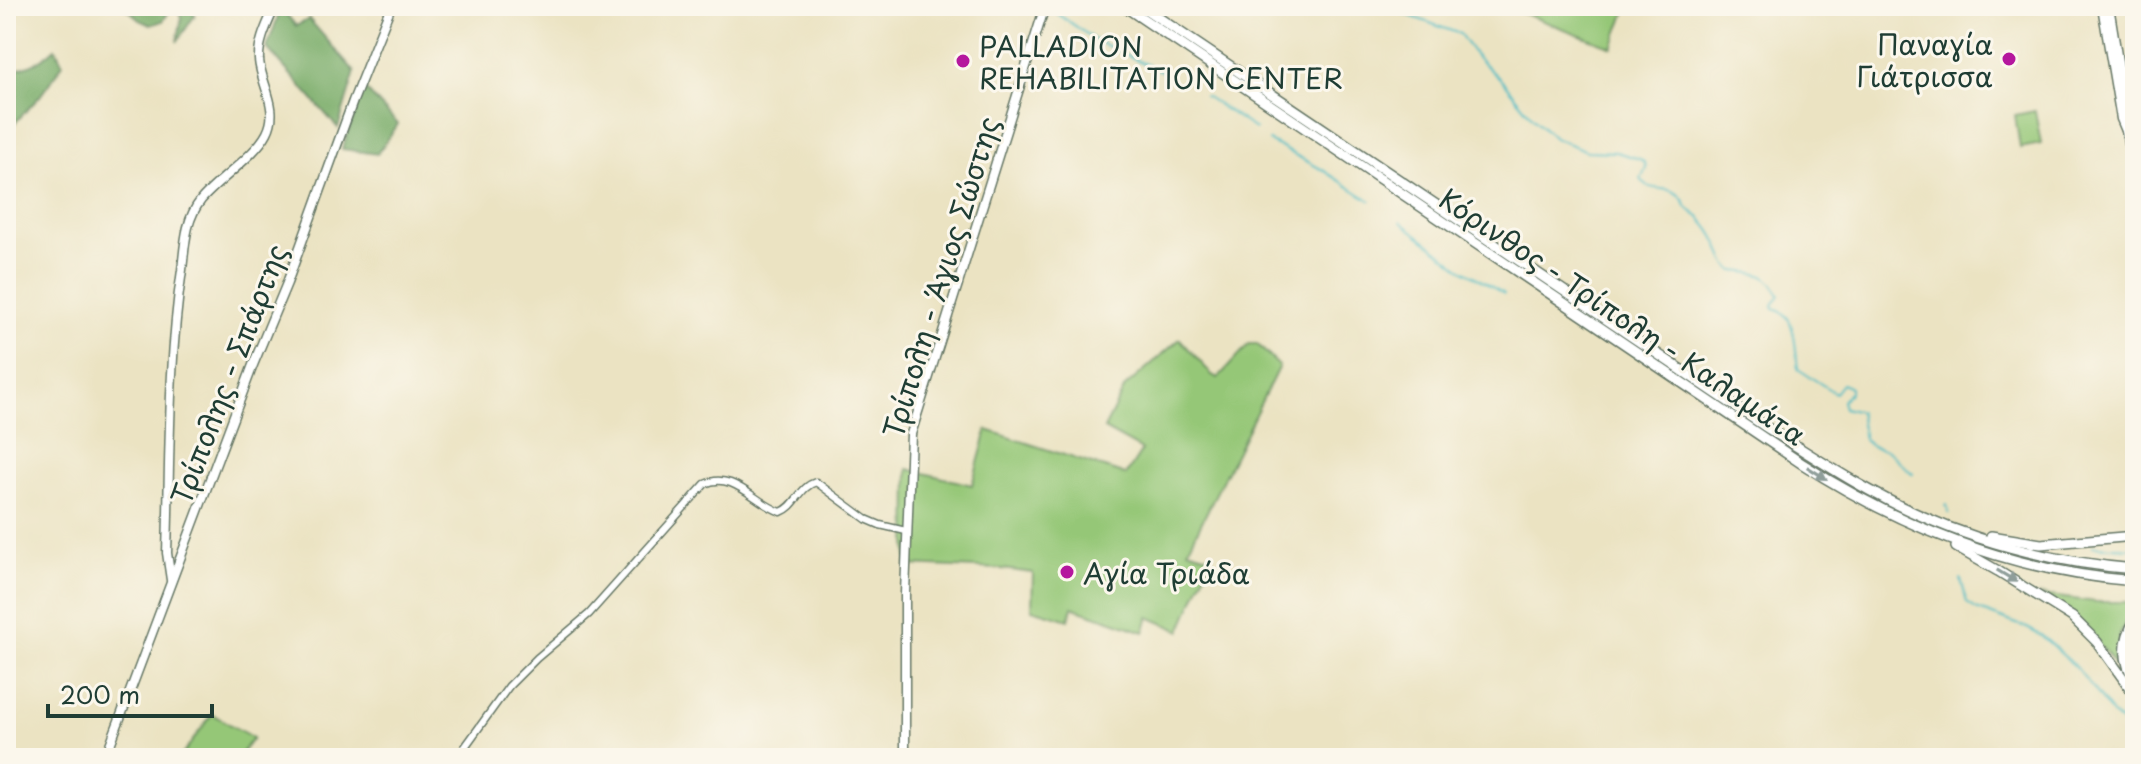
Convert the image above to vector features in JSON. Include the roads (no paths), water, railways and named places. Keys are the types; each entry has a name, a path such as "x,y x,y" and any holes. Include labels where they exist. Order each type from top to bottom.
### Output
{"highway":[{"name":"Κόρινθος - Τρίπολη - Καλαμάτα","path":"1124,6 1718,400"},
{"name":"Κόρινθος - Τρίπολη - Καλαμάτα","path":"1141,6 1753,424 1833,483 1914,526 1973,548 2031,565 2135,581"},
{"name":"Κόρινθος - Τρίπολη - Καλαμάτα","path":"1753,424 1908,510 1953,528 2034,553 2135,569"},
{"path":"1914,526 1966,552 2072,617 2097,642 2135,695"},
{"path":"1953,528 2041,544 2135,536"},
{"path":"2135,621 2125,649 2135,681"}],"main road":[{"path":"172,581 167,553 173,365 188,221 201,200 258,145 269,128 271,103 259,53 275,6"},
{"name":"Τρίπολης - Σπάρτης","path":"105,758 391,6"},
{"path":"2102,6 2135,186"},
{"path":"2109,6 2127,117 2126,131"},
{"name":"Τρίπολη - Άγιος Σώστης","path":"905,758 906,531 913,424 1044,10"}],"street":[{"path":"457,758 509,686 589,614 705,484 720,479 781,512 791,507 806,486 816,482 866,519 906,531"}],"waterway":[{"path":"1389,6 1460,34 1474,54 1554,138 1587,151 1616,152 1645,163 1641,179 1651,187 1678,195 1710,230 1730,268 1762,275 1775,287 1780,295 1773,305 1782,311 1791,324 1798,369 1835,393 1842,384 1850,387 1850,392 1842,401 1844,408 1859,412 1864,440 1871,446 1888,451 1913,474"},
{"path":"1048,7 1095,40 1161,71"},
{"path":"1205,96 1255,129"},
{"path":"1269,141 1371,201"},
{"path":"1401,222 1459,267 1504,294"},
{"path":"1946,505 1949,513"},
{"path":"2092,546 2135,548"},
{"path":"1961,579 1967,603 2042,636 2077,668 2113,715 2124,725 2135,729"}],"place":[{"name":"Παναγία Γιάτρισσα","path":"2009,59"},
{"name":"PALLADION REHABILITATION CENTER","path":"963,61"},
{"name":"Αγία Τριάδα","path":"1067,572"}]}
